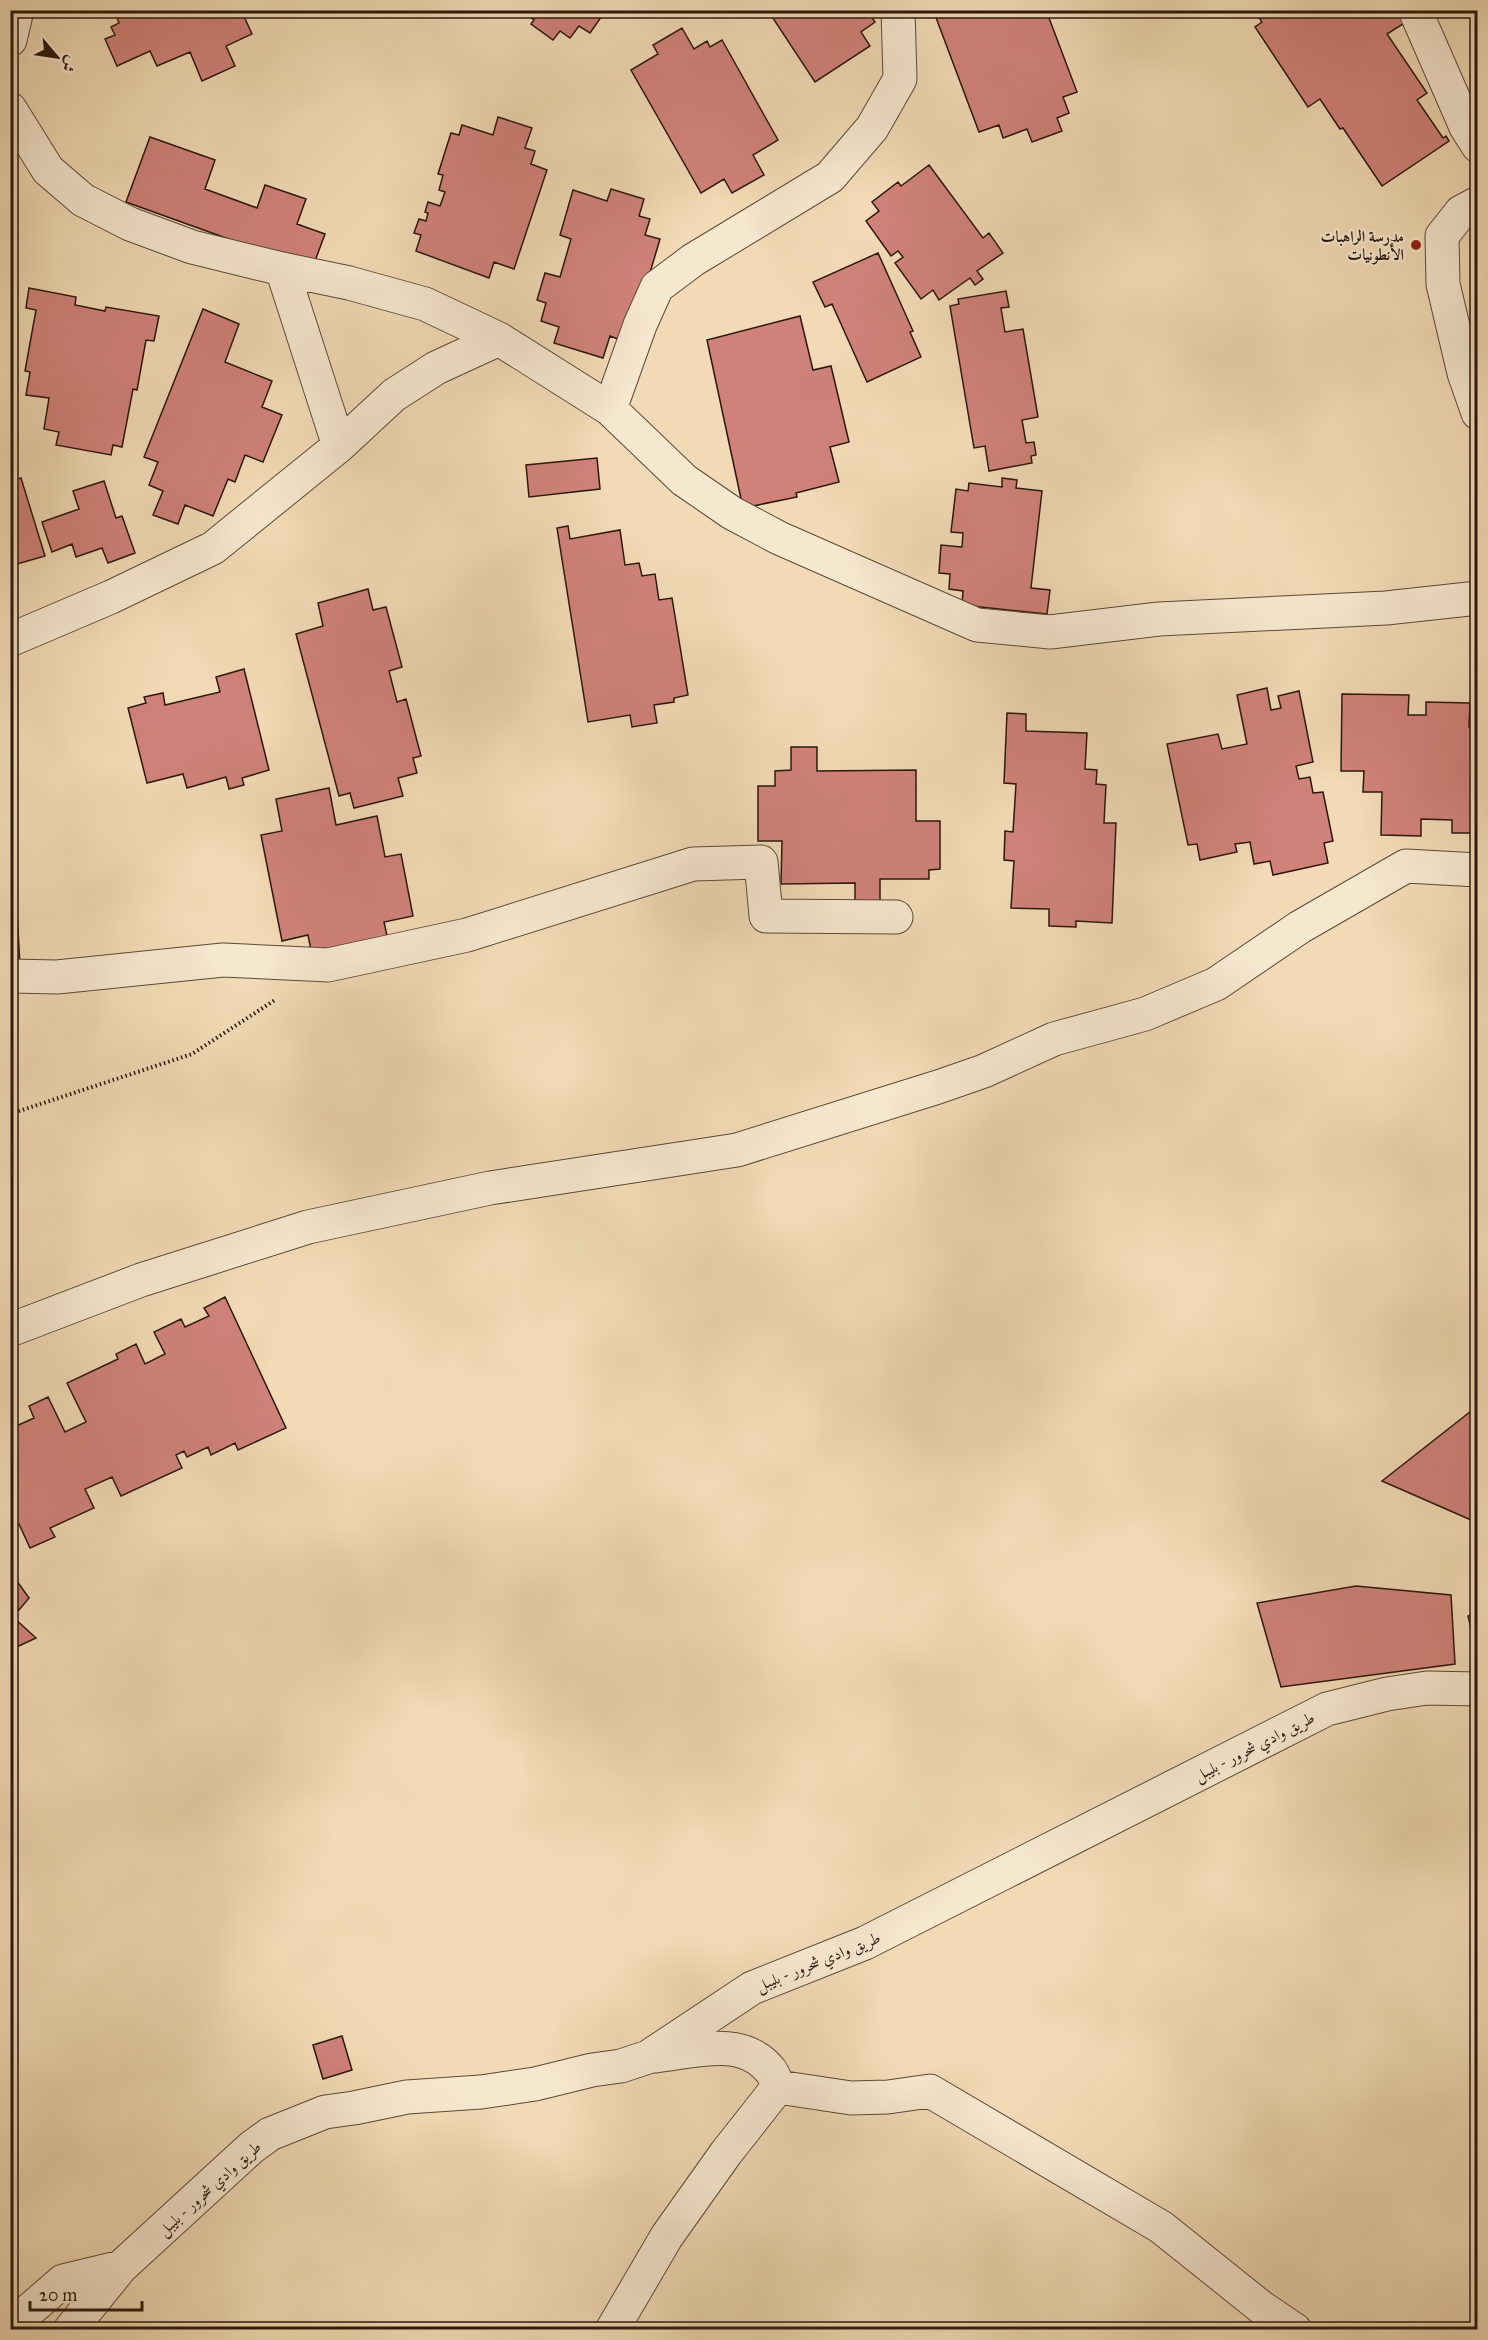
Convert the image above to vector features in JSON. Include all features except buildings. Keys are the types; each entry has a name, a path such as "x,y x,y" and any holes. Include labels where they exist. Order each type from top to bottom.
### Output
{"street":[{"path":"10,40 17,10"},
{"path":"610,408 640,325 657,287 693,260 830,177 872,128 900,79 898,10"},
{"path":"1415,10 1466,127 1478,146"},
{"path":"10,109 48,170 82,200 130,224 192,246 349,283 425,304 499,339 610,408 684,480 732,513 790,543 977,625 1050,632 1159,619 1386,608 1478,598"},
{"path":"1478,203 1461,213 1442,236 1443,284 1464,373 1478,413"},
{"path":"282,269 339,446"},
{"path":"10,640 111,597 213,548 339,446 394,395 436,368 499,339"},
{"path":"10,976 57,977 223,960 328,965 467,935 693,864 761,862 766,916 896,917"},
{"path":"10,1330 141,1280 308,1227 490,1188 737,1150 938,1088 984,1071 1054,1039 1145,1014 1215,984 1300,927 1406,866 1478,870"},
{"name":"طريق وادي شحرور - بليبل","path":"69,2330 121,2267 270,2134 326,2112 407,2097 481,2092 535,2084 592,2070 621,2066 648,2057 752,1988 865,1943 1327,1710 1387,1694 1417,1689 1478,1689"},
{"path":"648,2057 720,2048 735,2049 751,2055 771,2070 778,2087"},
{"path":"612,2330 667,2236 726,2153 778,2087"},
{"path":"778,2087 851,2098 888,2097 930,2091 1161,2228 1294,2330"},
{"path":"10,2327 63,2282 121,2267"}],"path":[{"path":"10,1114 192,1054 279,997"}],"place":[{"name":"مدرسة الراهبات الأنطونيات","path":"1416,245"}]}
